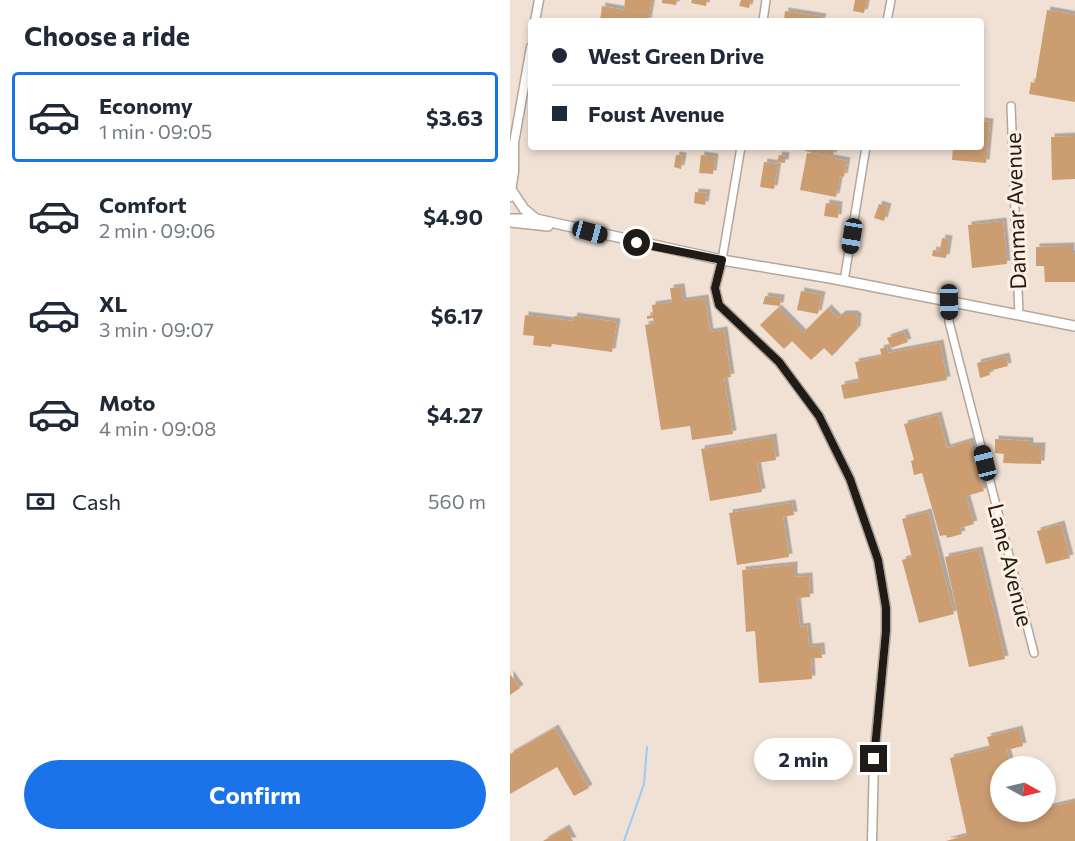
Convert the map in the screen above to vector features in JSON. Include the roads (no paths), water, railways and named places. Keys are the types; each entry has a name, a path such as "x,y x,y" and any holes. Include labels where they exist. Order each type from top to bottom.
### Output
{"main road":[{"path":"511,194 536,219"},
{"path":"510,220 536,219 722,260 1075,326"},
{"path":"510,220 557,227 568,226"}],"street":[{"path":"536,18 539,0"},
{"path":"763,18 766,0"},
{"path":"888,18 891,0"},
{"path":"511,194 513,156 528,65"},
{"name":"Danmar Avenue","path":"1011,106 1019,315"},
{"path":"740,150 715,288 719,305 779,362 819,416 850,479 878,560 886,608 886,631 874,759 872,841"},
{"path":"844,281 866,150"},
{"path":"510,166 513,156"},
{"name":"Lane Avenue","path":"949,302 950,322 1034,653"}],"waterway":[{"path":"624,841 644,784 647,747"}]}
